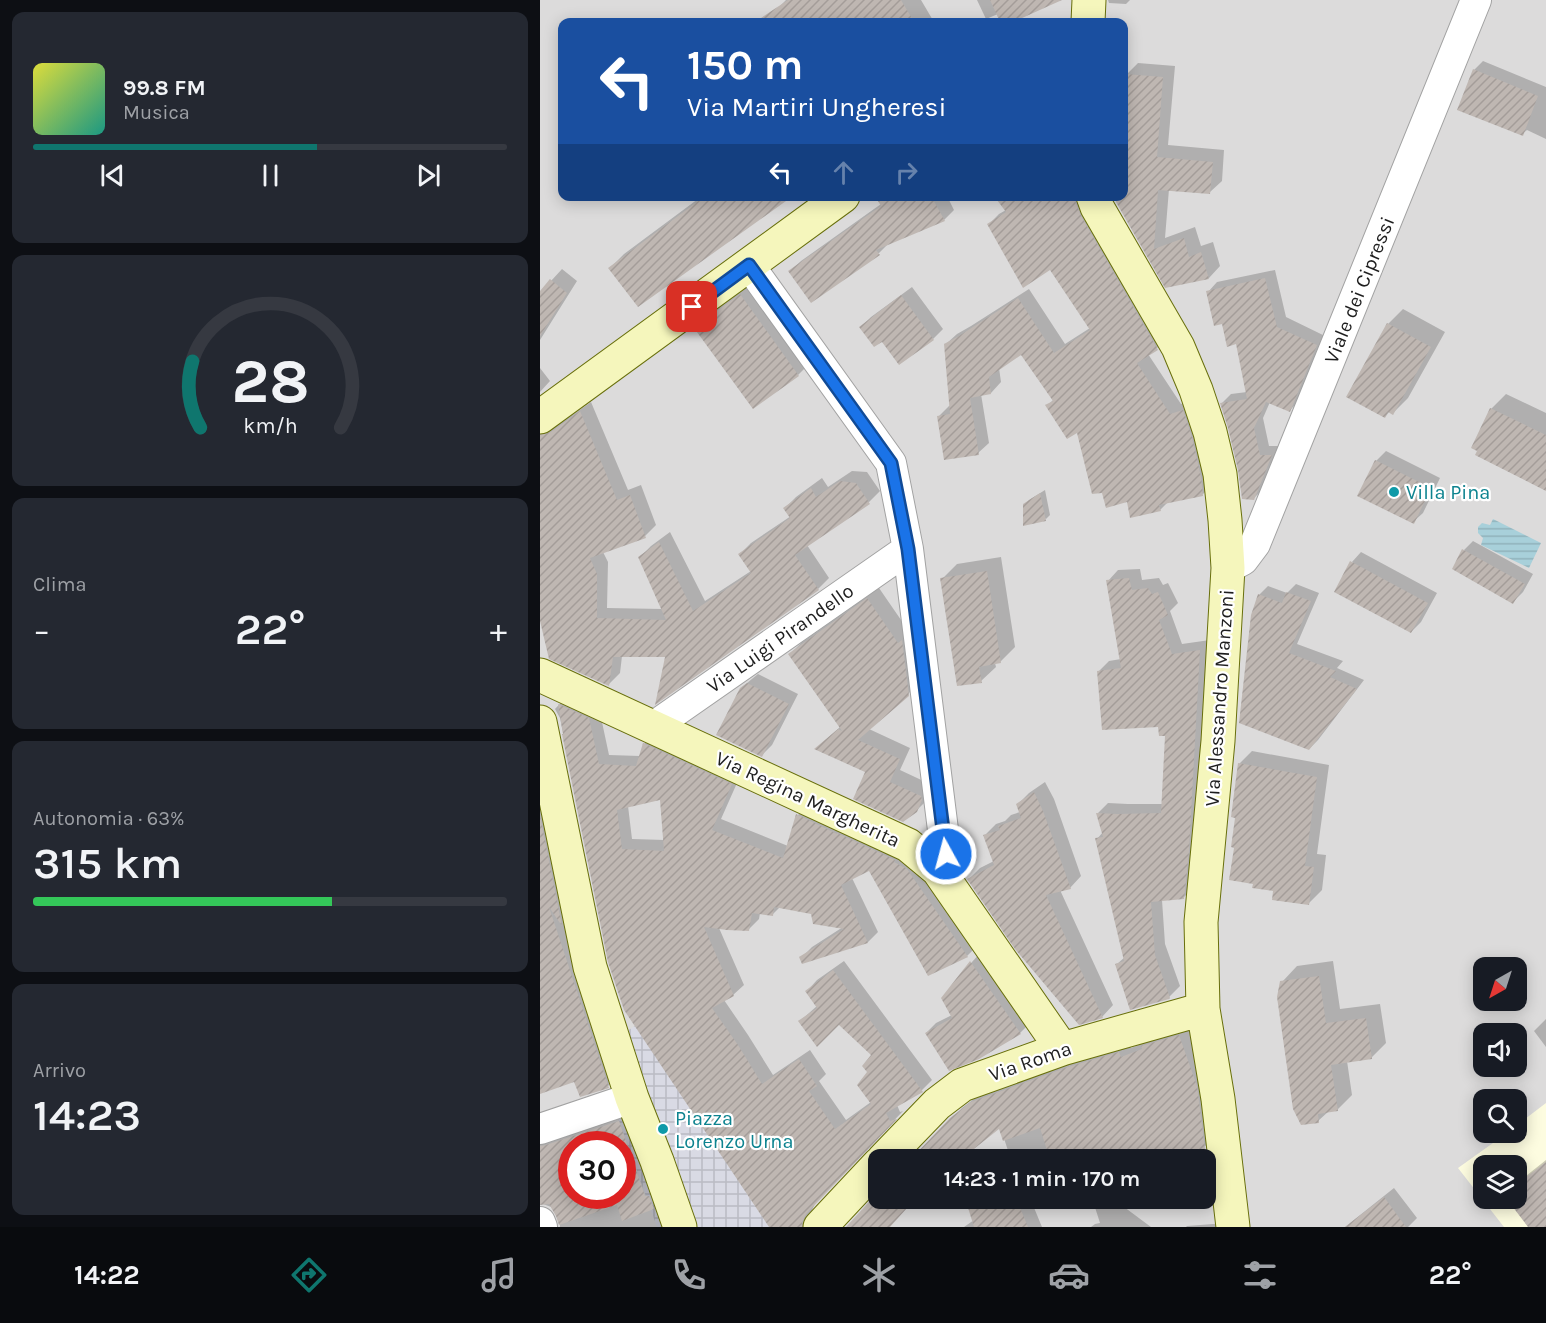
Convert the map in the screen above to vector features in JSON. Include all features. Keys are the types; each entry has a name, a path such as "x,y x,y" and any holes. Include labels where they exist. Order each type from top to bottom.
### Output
{"street":[{"path":"1088,18 1089,0"},
{"name":"Viale dei Cipressi","path":"1227,568 1243,560 1255,544 1476,0"},
{"path":"540,417 836,201"},
{"name":"Via Alessandro Manzoni","path":"1094,201 1178,347 1210,432 1220,474 1227,568 1218,741 1201,922 1203,1009 1218,1099 1233,1227"},
{"path":"749,265 891,463 908,549 946,854 938,870"},
{"name":"Via Luigi Pirandello","path":"653,727 908,549"},
{"name":"Via Regina Margherita","path":"540,675 908,845 938,870 1062,1048"},
{"path":"540,722 547,795 590,967 632,1098 680,1227"},
{"name":"Via Roma","path":"894,1149 937,1104 962,1085 1062,1048 1203,1009"},
{"path":"540,1129 632,1098"},
{"path":"820,1227 868,1176"},
{"path":"540,1221 542,1227"}],"shaded area":[{"path":"540,0 1546,0 1546,1227 540,1227"},
{"name":"Piazza Lorenzo Urna","path":"635,1026 769,1227 657,1227 636,1168 636,1131 623,1131 613,1104 613,1040"},
{"path":"1546,1103 1546,1227 1504,1227 1490,1209 1527,1209 1527,1155 1476,1155 1493,1143 1527,1143 1527,1117"},
{"path":"1473,1157 1473,1187 1458,1168"}],"water":[{"path":"1493,519 1541,543 1529,568 1481,545 1483,538 1478,533 1478,527 1482,523 1490,525"}],"building":[{"path":"788,0 901,0 912,18 761,18"},
{"path":"990,0 1062,0 1022,18 998,18"},
{"path":"1473,69 1538,96 1523,136 1457,110"},
{"path":"1128,74 1163,77 1157,157 1213,162 1210,194 1158,190 1154,249 1184,238 1189,257 1201,252 1209,279 1165,288 1116,202 1128,201"},
{"path":"698,201 786,201 638,307 608,268"},
{"path":"878,201 934,201 945,221 876,250 880,255 811,303 788,271 881,206"},
{"path":"998,201 1075,201 1081,216 1158,350 1137,363 1170,414 1183,410 1192,437 1203,496 1159,505 1161,511 1130,518 1127,502 1106,508 1102,493 1092,494 1077,433 1067,439 1045,405 1053,401 1021,355 989,377 991,394 970,398 979,455 944,460 937,416 950,414 944,344 1018,298 1054,353 1090,330 1050,270 1023,288 987,224 1006,212"},
{"path":"1265,278 1277,327 1317,345 1290,412 1266,402 1254,428 1260,455 1272,455 1254,500 1242,499 1238,470 1220,403 1247,399 1236,344 1227,347 1222,324 1214,326 1206,291"},
{"path":"550,279 567,293 540,336 540,291"},
{"path":"740,294 799,376 753,409 694,328"},
{"path":"901,295 934,340 899,365 882,342 874,347 859,327"},
{"path":"1387,323 1431,347 1393,415 1388,412 1385,418 1346,397"},
{"path":"1490,408 1546,435 1546,491 1475,455 1477,451 1471,448"},
{"path":"580,411 617,500 630,495 646,538 590,558 597,574 597,618 666,620 638,557 659,542 693,611 751,573 738,554 790,518 783,508 811,488 816,497 840,481 856,483 870,504 795,555 819,590 655,705 665,657 613,657 609,686 549,659 540,621 540,435 551,432"},
{"name":"Villa Pina","path":"1375,460 1431,488 1414,524 1357,496"},
{"path":"1040,493 1046,521 1023,526 1023,504"},
{"path":"1462,549 1525,584 1513,604 1452,569"},
{"path":"1350,561 1428,603 1411,633 1334,592"},
{"path":"987,571 1001,663 979,667 982,683 957,686 940,578"},
{"path":"1129,578 1132,590 1148,588 1152,594 1158,592 1168,615 1159,620 1172,654 1200,650 1189,851 1184,899 1151,902 1155,955 1170,998 1130,1010 1115,964 1124,961 1095,838 1103,837 1096,813 1161,813 1165,736 1159,736 1158,727 1102,730 1097,671 1121,668 1106,580"},
{"path":"1286,592 1311,601 1289,653 1336,671 1330,677 1357,689 1309,750 1239,723 1251,615 1258,594 1282,603"},
{"path":"867,598 898,643 902,640 909,696 858,740 900,759 890,782 921,796 922,800 917,812 903,822 853,799 865,772 814,749 838,729 842,731 788,654"},
{"path":"747,683 789,704 762,757 716,735 740,688"},
{"path":"558,704 589,718 599,764 636,766 643,743 732,784 712,830 783,858 796,814 895,860 894,862 907,869 968,957 928,976 869,871 841,885 868,943 802,964 799,957 844,929 813,924 811,914 774,907 773,916 752,913 749,931 704,927 734,996 712,1008 762,1084 799,1059 817,1086 809,1091 835,1129 871,1104 857,1085 867,1072 862,1066 871,1055 839,1025 817,1047 798,1021 817,1008 805,991 833,970 923,1092 886,1113 890,1121 897,1119 806,1214 802,1227 769,1227 624,1010 608,962","holes":["660,800 664,851 622,849 617,810"]},
{"path":"1238,763 1317,777 1305,866 1314,867 1309,905 1272,900 1273,891 1252,888 1253,884 1229,880 1234,848 1231,847 1235,818 1231,817"},
{"path":"1034,792 1071,889 1046,895 1103,1018 1079,1025 1015,949 967,879 994,865 983,835 1000,830 998,826 1021,818 1016,804"},
{"path":"540,816 562,926 549,907 609,1088 580,1097 574,1082 540,1094"},
{"path":"970,961 1021,1034 979,1059 949,1071 925,1033 952,1018 941,998"},
{"path":"1319,976 1326,1023 1366,1018 1372,1059 1331,1065 1338,1111 1318,1114 1319,1123 1301,1125 1293,1109 1277,997 1280,981"},
{"path":"1179,1035 1197,1086 1205,1149 1047,1149 1040,1128 1003,1141 999,1129 974,1149 920,1149 950,1118 971,1102 1068,1067 1119,1052 1121,1057 1142,1049 1141,1046"},
{"path":"619,1121 622,1131 589,1131"},
{"path":"558,1141 558,1209 605,1209 559,1225 549,1204 540,1205 540,1146"},
{"path":"1546,1162 1546,1227 1528,1227 1514,1209 1527,1209 1527,1177"},
{"path":"636,1170 645,1196 649,1196 654,1209 622,1221 618,1209 636,1209"},
{"path":"1384,1197 1406,1227 1345,1227"},
{"path":"868,1203 868,1209 906,1209 890,1227 846,1227"},
{"path":"968,1209 1021,1209 1028,1227 974,1227"}],"place":[{"name":"Villa Pina","path":"1394,492"},
{"name":"Piazza Lorenzo Urna","path":"663,1129"}],"route":[{"path":"692,307 749,265 891,463 908,549 946,854"}]}
